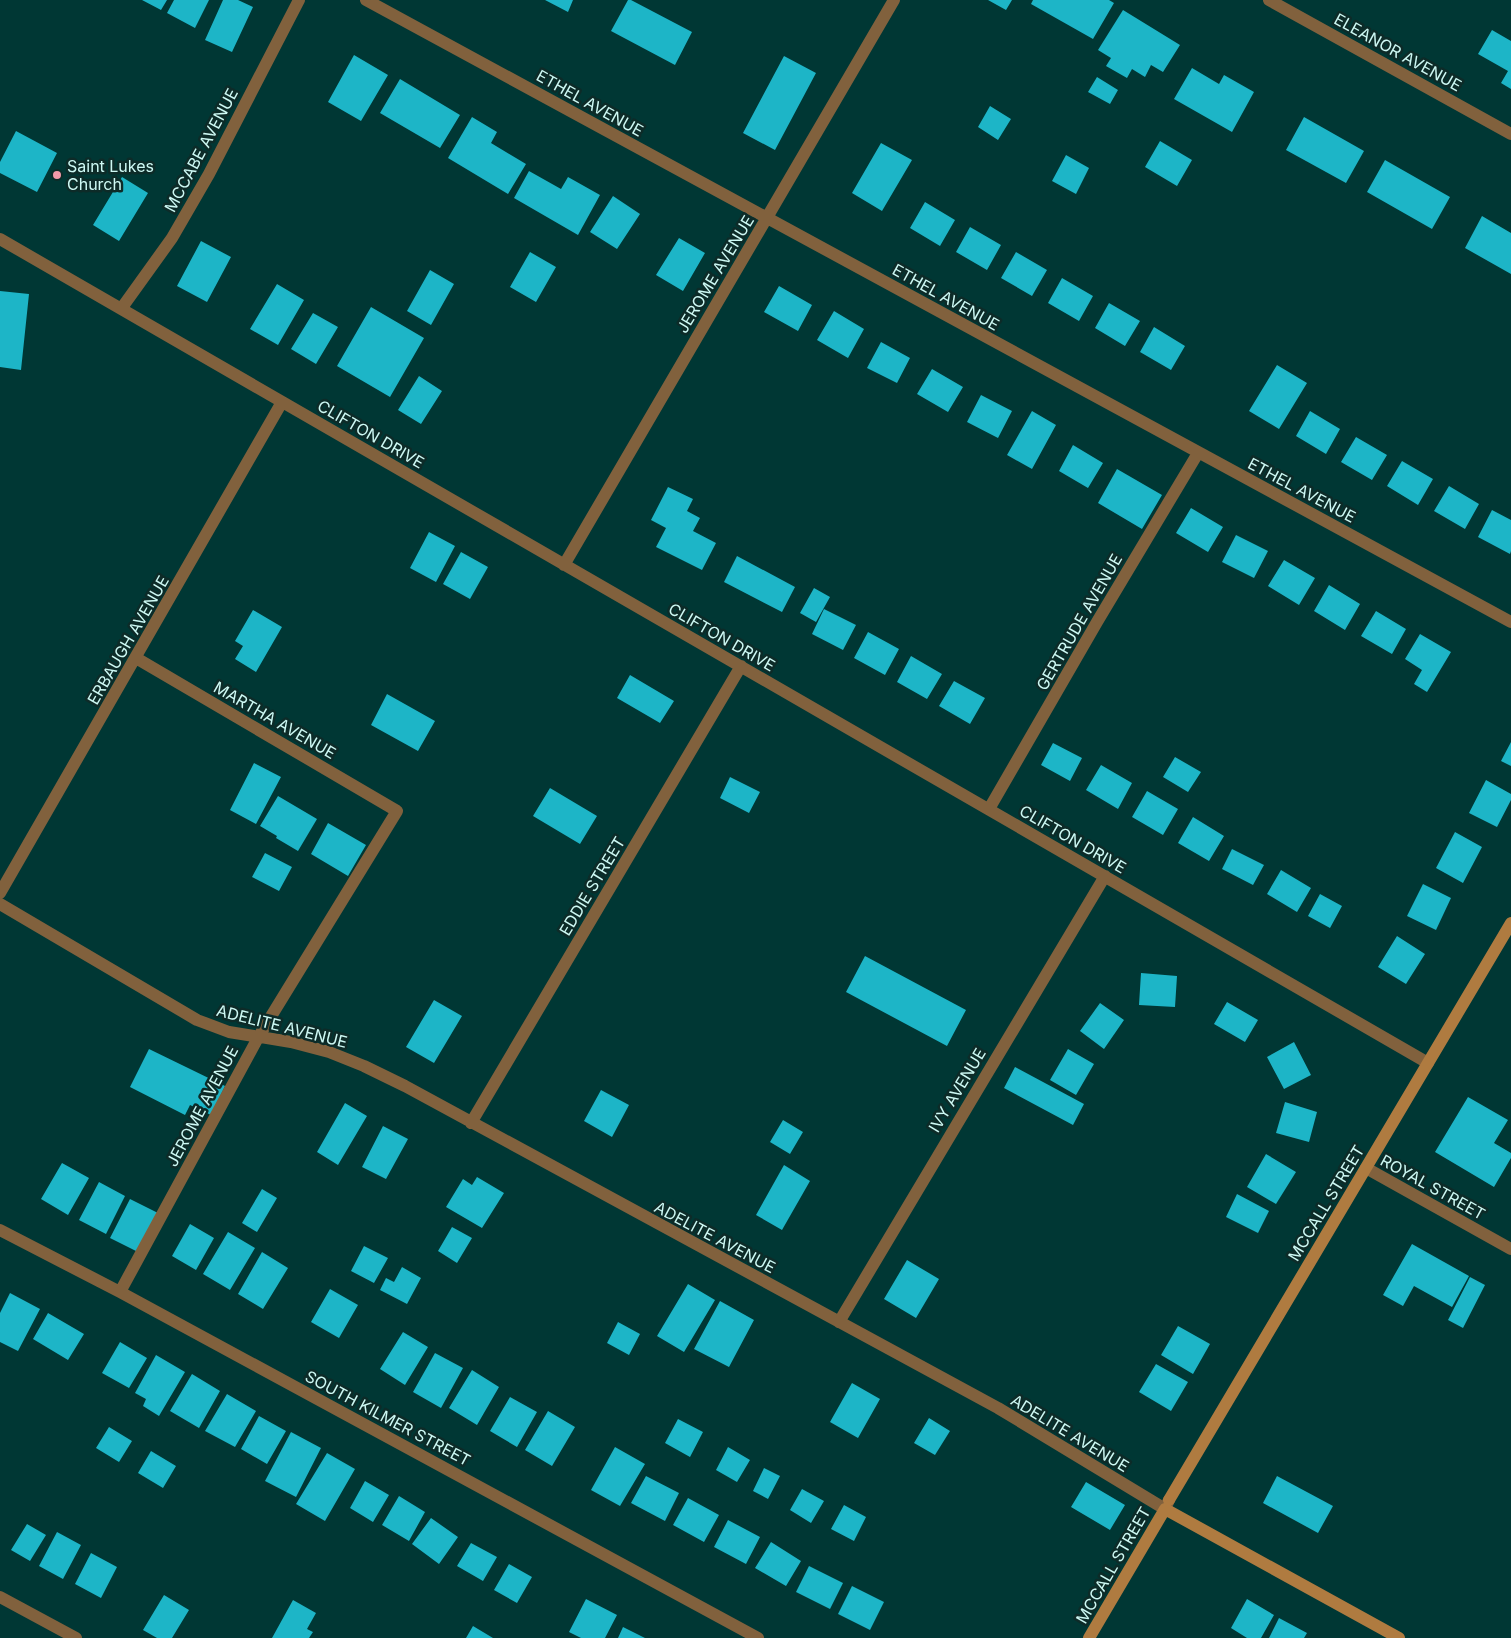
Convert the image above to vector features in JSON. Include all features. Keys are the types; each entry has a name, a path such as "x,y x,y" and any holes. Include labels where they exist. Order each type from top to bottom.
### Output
{"street":[{"name":"MCCABE AVENUE","path":"121,309 172,238 186,214 299,0"},
{"name":"ETHEL AVENUE","path":"366,0 1511,622"},
{"name":"JEROME AVENUE","path":"564,565 894,0"},
{"name":"ELEANOR AVENUE","path":"1269,0 1286,4 1511,134"},
{"name":"CLIFTON DRIVE","path":"0,239 1428,1063"},
{"name":"ERBAUGH AVENUE","path":"0,893 282,402"},
{"name":"GERTRUDE AVENUE","path":"989,809 1097,622 1198,453"},
{"name":"MARTHA AVENUE","path":"136,658 397,811"},
{"name":"EDDIE STREET","path":"471,1123 741,666"},
{"name":"JEROME AVENUE","path":"120,1292 259,1036 397,811"},
{"name":"IVY AVENUE","path":"839,1322 1105,876"},
{"name":"ADELITE AVENUE","path":"0,904 197,1020 230,1032 291,1042 328,1052 364,1066 998,1408 1399,1638"},
{"name":"MCCALL STREET","path":"1089,1638 1511,923"},
{"name":"ROYAL STREET","path":"1366,1168 1511,1249"},
{"name":"SOUTH KILMER STREET","path":"0,1230 120,1292 758,1638"},
{"path":"0,1597 76,1638"}],"building":[{"path":"142,0 167,0 161,10"},
{"path":"174,0 209,0 195,28 167,13"},
{"path":"223,0 238,0 253,7 232,52 205,40"},
{"path":"545,0 573,0 568,12"},
{"path":"628,0 692,32 675,65 611,31"},
{"path":"988,0 1012,0 1006,10"},
{"path":"1033,0 1109,0 1114,3 1093,39 1031,4"},
{"path":"1123,10 1180,45 1163,72 1151,65 1145,77 1132,69 1127,78 1106,66 1111,58 1098,50"},
{"path":"1492,30 1511,41 1511,89 1501,83 1508,71 1478,54"},
{"path":"354,55 388,75 361,121 328,102"},
{"path":"784,56 816,73 775,150 743,133"},
{"path":"1192,68 1219,84 1224,75 1254,92 1232,132 1174,99"},
{"path":"1097,77 1118,90 1110,104 1088,92"},
{"path":"400,79 460,115 440,148 380,113"},
{"path":"990,106 1011,119 998,140 978,127"},
{"path":"472,117 497,132 491,143 526,164 508,194 448,158"},
{"path":"1304,117 1364,151 1346,183 1286,150"},
{"path":"16,131 57,153 37,192 0,173 0,162"},
{"path":"1160,141 1192,160 1177,186 1145,167"},
{"path":"881,143 912,160 882,211 852,193"},
{"path":"1066,155 1089,168 1076,194 1052,181"},
{"path":"1385,160 1450,197 1432,229 1367,192"},
{"path":"529,171 561,189 568,177 600,195 578,235 514,198"},
{"path":"122,177 148,193 119,241 93,225"},
{"path":"613,196 640,214 617,249 590,232"},
{"path":"925,202 955,220 940,246 910,228"},
{"path":"1482,216 1511,233 1511,274 1465,248"},
{"path":"970,227 1001,245 987,270 956,252"},
{"path":"679,238 705,253 683,291 656,275"},
{"path":"201,241 231,257 207,302 177,286"},
{"path":"530,252 556,267 536,302 510,287"},
{"path":"1016,252 1047,270 1032,296 1001,278"},
{"path":"430,270 454,284 431,325 407,311"},
{"path":"1062,278 1093,296 1079,321 1048,303"},
{"path":"277,284 304,300 278,345 250,329"},
{"path":"779,286 812,305 798,331 764,312"},
{"path":"0,291 29,294 21,370 0,367"},
{"path":"1109,303 1140,321 1125,346 1095,328"},
{"path":"371,307 424,338 390,397 337,366"},
{"path":"834,311 864,329 848,358 817,340"},
{"path":"313,313 338,327 316,364 291,349"},
{"path":"1154,327 1185,346 1171,370 1140,352"},
{"path":"881,342 910,358 897,383 867,368"},
{"path":"1277,365 1307,383 1279,429 1249,411"},
{"path":"932,369 963,387 948,412 917,394"},
{"path":"419,376 442,391 421,424 398,410"},
{"path":"981,395 1012,411 998,438 967,422"},
{"path":"1032,411 1056,425 1032,469 1007,455"},
{"path":"1310,411 1340,429 1326,454 1296,436"},
{"path":"1356,437 1387,455 1372,480 1341,462"},
{"path":"1073,445 1103,463 1088,488 1059,471"},
{"path":"1402,461 1433,479 1418,505 1387,486"},
{"path":"1117,469 1162,495 1142,529 1098,503"},
{"path":"1449,486 1479,504 1465,529 1434,511"},
{"path":"668,487 693,499 687,511 700,518 693,531 716,543 702,570 656,547 666,528 651,520"},
{"path":"1191,508 1223,527 1208,552 1176,533"},
{"path":"1492,510 1511,520 1510,554 1478,537"},
{"path":"429,532 455,546 436,582 410,568"},
{"path":"1236,535 1268,551 1254,578 1222,562"},
{"path":"461,552 488,567 470,599 443,584"},
{"path":"737,556 795,587 782,612 724,582"},
{"path":"1284,560 1315,578 1299,605 1268,586"},
{"path":"1329,585 1360,604 1345,630 1314,611"},
{"path":"814,588 830,597 816,622 800,613"},
{"path":"824,609 856,625 843,650 812,634"},
{"path":"253,610 282,627 256,672 235,659 243,646 235,641"},
{"path":"1376,611 1406,629 1392,654 1361,636"},
{"path":"868,632 899,649 885,675 854,658"},
{"path":"1420,634 1451,652 1427,692 1414,684 1422,670 1405,659"},
{"path":"911,656 942,674 927,699 897,682"},
{"path":"630,675 674,701 660,723 617,698"},
{"path":"954,681 985,698 970,724 939,706"},
{"path":"387,694 435,721 418,751 371,725"},
{"path":"1511,742 1511,766 1501,761"},
{"path":"1053,743 1082,758 1070,781 1041,765"},
{"path":"1175,757 1201,772 1188,792 1163,777"},
{"path":"254,763 281,777 256,824 230,810"},
{"path":"1101,765 1132,783 1118,809 1086,790"},
{"path":"730,777 760,792 749,813 720,798"},
{"path":"1486,780 1511,794 1511,800 1497,827 1469,813"},
{"path":"550,788 597,816 580,844 533,816"},
{"path":"1147,791 1178,809 1163,835 1132,817"},
{"path":"278,796 317,819 298,851 260,826"},
{"path":"1193,817 1224,836 1209,861 1178,843"},
{"path":"328,823 366,845 348,876 311,854"},
{"path":"1455,832 1482,847 1463,883 1436,868"},
{"path":"1232,849 1264,865 1253,885 1222,869"},
{"path":"265,853 292,867 279,891 252,877"},
{"path":"1281,870 1311,888 1297,912 1267,894"},
{"path":"1423,884 1451,898 1436,930 1407,916"},
{"path":"1320,894 1342,906 1330,928 1308,916"},
{"path":"1397,936 1425,954 1406,984 1378,967"},
{"path":"865,956 966,1010 947,1046 846,992"},
{"path":"1141,973 1177,976 1175,1007 1139,1005"},
{"path":"434,1000 462,1016 434,1063 406,1047"},
{"path":"1227,1002 1258,1020 1245,1042 1214,1024"},
{"path":"1100,1003 1124,1020 1104,1049 1080,1031"},
{"path":"1294,1042 1311,1075 1284,1089 1267,1057"},
{"path":"149,1049 225,1086 211,1115 190,1105 185,1115 130,1087"},
{"path":"1068,1049 1094,1064 1076,1095 1050,1080"},
{"path":"1015,1067 1084,1104 1073,1125 1004,1088"},
{"path":"601,1090 629,1105 612,1137 584,1121"},
{"path":"1468,1097 1508,1120 1494,1143 1511,1153 1511,1158 1494,1187 1435,1152"},
{"path":"1285,1102 1317,1112 1309,1142 1276,1133"},
{"path":"345,1103 367,1116 338,1165 317,1152"},
{"path":"783,1120 803,1132 790,1154 770,1142"},
{"path":"383,1126 408,1139 386,1179 362,1167"},
{"path":"1266,1154 1296,1172 1276,1204 1247,1187"},
{"path":"62,1163 89,1178 68,1215 41,1199"},
{"path":"784,1165 810,1181 782,1230 756,1215"},
{"path":"477,1177 504,1193 482,1228 446,1207 463,1179 472,1185"},
{"path":"99,1182 125,1196 106,1234 79,1220"},
{"path":"262,1189 277,1198 257,1232 242,1223"},
{"path":"1237,1194 1269,1211 1258,1233 1226,1217"},
{"path":"130,1199 160,1214 140,1253 110,1238"},
{"path":"190,1224 214,1238 196,1270 172,1256"},
{"path":"452,1227 472,1238 457,1263 438,1251"},
{"path":"228,1232 255,1248 230,1290 203,1274"},
{"path":"1412,1244 1469,1276 1452,1307 1414,1286 1403,1306 1383,1295"},
{"path":"364,1246 388,1258 374,1283 351,1271"},
{"path":"262,1252 288,1268 263,1309 238,1294"},
{"path":"907,1260 939,1279 916,1318 884,1299"},
{"path":"402,1267 421,1278 407,1304 380,1290 386,1278 394,1282"},
{"path":"1470,1277 1485,1285 1463,1328 1448,1320"},
{"path":"688,1284 715,1300 684,1352 657,1336"},
{"path":"330,1289 358,1305 339,1338 311,1322"},
{"path":"10,1293 40,1309 18,1351 0,1342 0,1313"},
{"path":"720,1301 754,1320 729,1367 694,1349"},
{"path":"48,1313 84,1334 68,1360 33,1339"},
{"path":"618,1322 640,1334 629,1355 607,1343"},
{"path":"1178,1326 1210,1344 1193,1374 1161,1355"},
{"path":"403,1332 428,1347 405,1385 380,1369"},
{"path":"120,1342 147,1358 129,1388 102,1373"},
{"path":"435,1353 463,1368 441,1408 413,1392"},
{"path":"156,1355 185,1372 159,1416 143,1406 146,1399 135,1393"},
{"path":"1156,1364 1188,1382 1171,1411 1139,1392"},
{"path":"472,1370 499,1387 477,1425 449,1408"},
{"path":"192,1374 220,1391 199,1428 170,1411"},
{"path":"852,1383 880,1399 858,1438 830,1422"},
{"path":"227,1394 256,1411 235,1447 205,1431"},
{"path":"510,1397 537,1412 517,1447 490,1431"},
{"path":"548,1411 575,1427 552,1466 525,1450"},
{"path":"259,1416 286,1431 267,1464 241,1449"},
{"path":"929,1418 950,1431 935,1455 914,1443"},
{"path":"678,1419 703,1432 690,1457 665,1443"},
{"path":"109,1427 132,1441 119,1462 96,1448"},
{"path":"291,1432 321,1448 296,1497 265,1481"},
{"path":"615,1447 645,1464 620,1506 591,1490"},
{"path":"728,1447 750,1460 737,1482 716,1470"},
{"path":"151,1451 176,1466 163,1488 138,1473"},
{"path":"327,1453 355,1469 325,1521 296,1504"},
{"path":"764,1468 780,1476 768,1499 753,1491"},
{"path":"646,1476 679,1493 665,1521 631,1503"},
{"path":"1277,1476 1333,1506 1318,1533 1263,1503"},
{"path":"365,1481 389,1495 373,1522 350,1508"},
{"path":"1086,1482 1125,1505 1110,1530 1071,1507"},
{"path":"802,1489 824,1501 811,1523 790,1510"},
{"path":"399,1496 425,1512 409,1541 382,1525"},
{"path":"688,1498 719,1515 704,1542 673,1525"},
{"path":"844,1505 866,1517 854,1541 831,1529"},
{"path":"431,1518 458,1537 439,1564 412,1544"},
{"path":"728,1520 760,1537 746,1564 714,1547"},
{"path":"27,1524 46,1535 30,1561 11,1550"},
{"path":"57,1532 81,1545 63,1579 39,1566"},
{"path":"771,1542 801,1561 786,1586 755,1568"},
{"path":"471,1543 497,1557 483,1581 457,1566"},
{"path":"91,1553 117,1567 101,1598 75,1584"},
{"path":"509,1564 532,1577 517,1603 494,1590"},
{"path":"809,1566 843,1583 830,1609 796,1592"},
{"path":"852,1586 884,1602 870,1630 838,1614"},
{"path":"164,1595 189,1610 172,1638 157,1638 143,1630"},
{"path":"586,1599 617,1615 605,1638 581,1638 569,1632"},
{"path":"1247,1599 1274,1615 1261,1638 1247,1638 1231,1628"},
{"path":"293,1600 316,1613 307,1629 313,1632 309,1638 272,1638"},
{"path":"1279,1618 1307,1633 1304,1638 1269,1638"},
{"path":"473,1626 493,1638 466,1638"},
{"path":"623,1627 645,1638 618,1638"}],"place":[{"name":"Saint Lukes Church","path":"57,175"}]}
